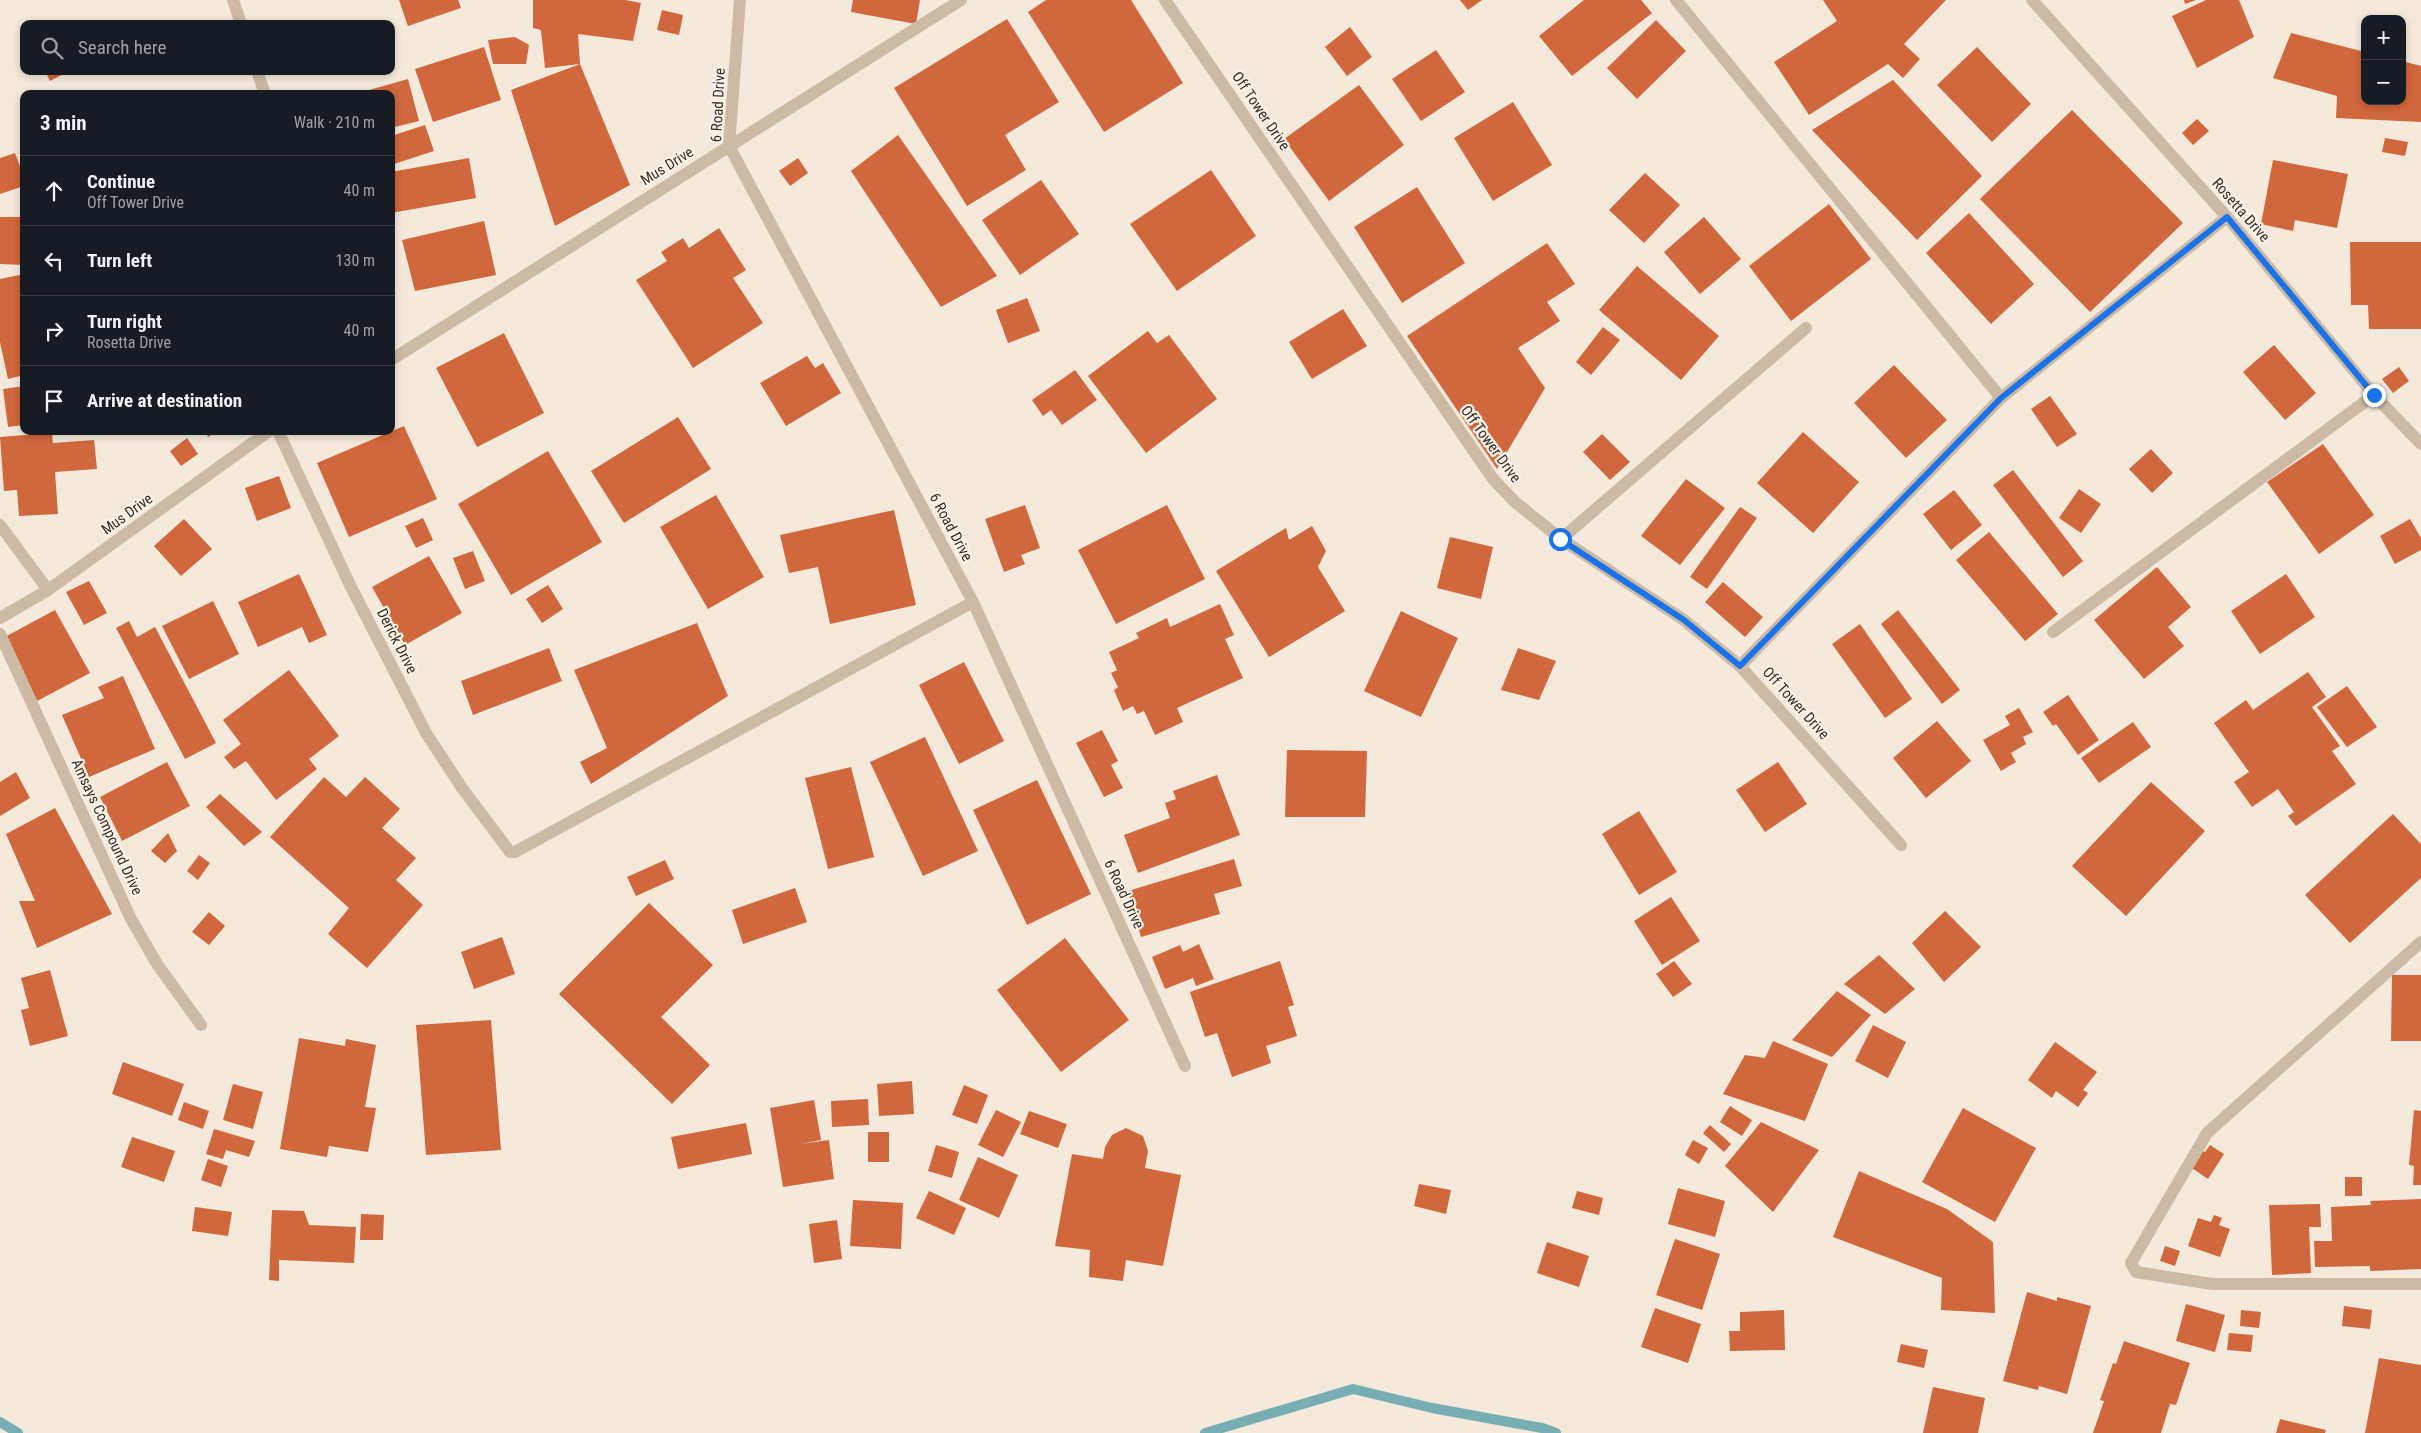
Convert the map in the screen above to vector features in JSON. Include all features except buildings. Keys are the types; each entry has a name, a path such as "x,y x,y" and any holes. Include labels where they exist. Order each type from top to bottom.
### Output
{"street":[{"path":"234,0 240,20"},
{"name":"6 Road Drive","path":"740,0 729,146 973,602 1185,1066"},
{"name":"Mus Drive","path":"395,357 961,0"},
{"name":"Off Tower Drive","path":"1165,0 1493,479 1515,502 1560,539 1684,620 1740,666 1901,845"},
{"path":"1676,0 2001,398"},
{"name":"Rosetta Drive","path":"2032,0 2227,217 2374,395 2421,444"},
{"path":"258,75 264,90"},
{"path":"1740,666 2001,398 2227,217"},
{"path":"1560,539 1806,328"},
{"path":"2053,632 2374,395"},
{"name":"Mus Drive","path":"0,618 48,590 263,435"},
{"name":"Derick Drive","path":"280,435 350,585 426,733 462,788 510,852 524,847 973,602"},
{"path":"0,525 48,590"},
{"name":"Amsays Compound Drive","path":"0,634 132,919 157,964 200,1025"},
{"path":"2421,942 2206,1133 2131,1263 2136,1272 2212,1284 2421,1284"}],"waterway":[{"path":"1205,1433 1353,1389 1432,1408 1542,1428 1556,1433"},
{"path":"0,1422 18,1433"}],"route":[{"path":"1560,539 1684,620 1740,666 2001,398 2227,217 2374,395"}]}
